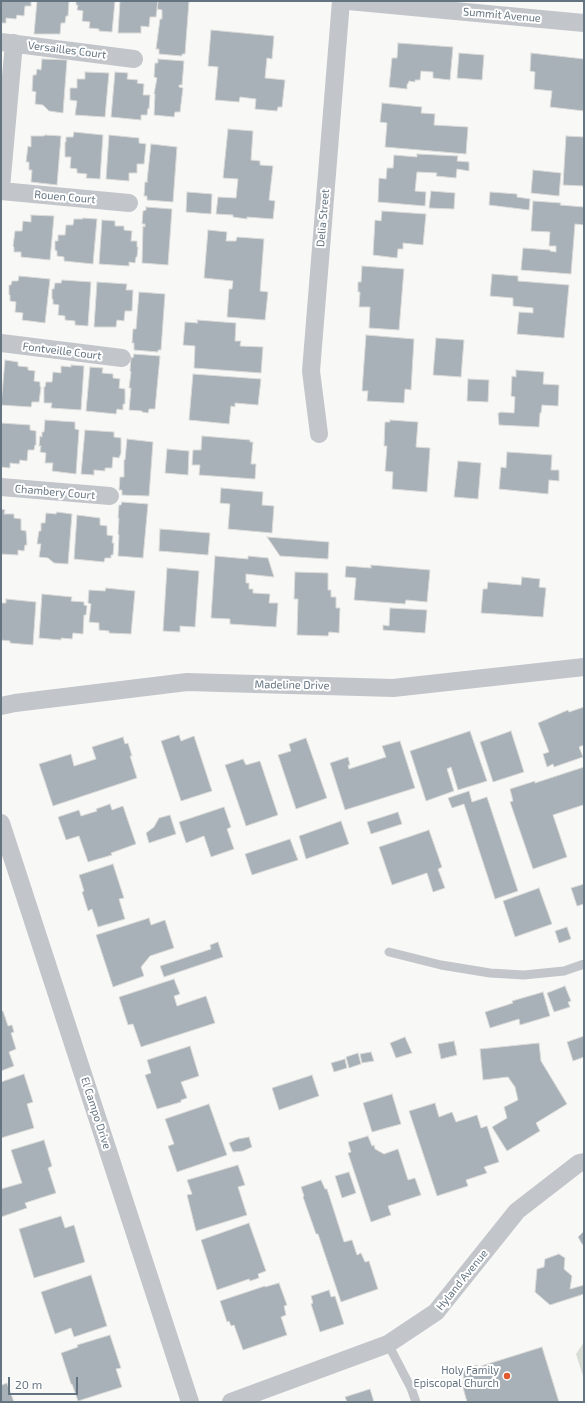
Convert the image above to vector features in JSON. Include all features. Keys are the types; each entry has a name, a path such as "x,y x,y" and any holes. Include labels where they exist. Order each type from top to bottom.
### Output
{"street":[{"name":"Delia Street","path":"319,434 311,371 341,1"},
{"name":"Summit Avenue","path":"348,1 584,23"},
{"name":"Versailles Court","path":"8,42 134,59"},
{"path":"1,189 8,42"},
{"name":"Rouen Court","path":"1,189 129,203"},
{"name":"Fontveille Court","path":"1,344 122,358"},
{"name":"Chambery Court","path":"1,487 110,496"},
{"name":"Madeline Drive","path":"1,706 187,682 393,688 584,667"},
{"name":"El Campo Drive","path":"1,823 190,1402"},
{"name":"Hyland Avenue","path":"231,1402 388,1344 436,1312 517,1211 579,1163 584,1162"}],"lane":[{"path":"389,952 441,965 490,974 524,974 564,971 584,964"},
{"path":"388,1344 411,1388 416,1402"}],"shaded area":[{"path":"584,1342 584,1379 576,1354"}],"building":[{"path":"1,1 31,1 31,6 25,6 24,16 17,15 16,19 6,18 6,23 1,23"},
{"path":"37,1 69,1 68,16 66,16 65,23 61,23 60,34 34,34"},
{"path":"76,1 115,1 112,32 99,31 99,29 89,28 90,22 82,21 83,11 77,10 78,5 76,5"},
{"path":"120,1 158,1 156,17 150,17 149,27 141,26 141,33 118,33"},
{"path":"158,1 189,1 185,54 182,54 182,56 159,54 159,49 156,49 160,19 162,19 162,10 157,9"},
{"path":"211,30 274,36 272,59 267,58 265,78 285,80 282,107 278,107 277,111 255,109 256,99 240,97 239,102 215,100 218,67 208,66"},
{"path":"398,43 453,47 450,80 433,78 433,72 421,71 420,80 415,80 415,82 409,81 407,84 407,89 389,87 392,58 397,58"},
{"path":"459,53 484,55 482,80 457,78"},
{"path":"531,53 584,59 584,111 550,107 552,91 534,89 535,72 530,71"},
{"path":"42,59 67,60 63,113 49,111 43,105 35,104 36,92 32,91 33,75 36,75 37,69 41,70"},
{"path":"158,59 184,61 182,85 179,85 179,87 183,88 180,112 175,112 174,117 154,115 154,94 157,78 154,77 155,63 158,63"},
{"path":"85,72 109,73 105,117 75,115 77,101 70,100 70,88 77,88 77,79 85,79"},
{"path":"115,72 128,73 127,79 138,80 137,83 144,84 143,95 150,95 147,115 141,115 141,120 111,117"},
{"path":"382,103 422,107 421,113 435,114 434,125 468,127 466,154 385,147 387,123 380,122"},
{"path":"228,129 253,131 251,160 260,161 260,165 273,166 269,200 275,201 273,219 247,217 247,219 233,217 233,215 216,214 218,197 236,198 238,179 223,178"},
{"path":"74,132 103,135 100,179 86,178 87,174 77,173 77,169 70,168 71,157 65,157 65,142 66,137 73,137"},
{"path":"109,135 139,138 139,143 146,144 144,164 137,164 137,173 129,173 129,181 106,179"},
{"path":"31,136 61,136 57,185 31,182 32,170 29,170 29,162 26,162 28,146 31,147"},
{"path":"566,136 584,137 584,186 563,185"},
{"path":"151,144 177,147 173,202 147,200 147,196 144,196 145,182 148,182"},
{"path":"417,154 458,156 457,161 469,162 469,171 457,169 456,178 436,176 437,173 417,172 415,191 426,192 425,206 378,202 379,178 386,179 387,168 393,168 394,155 417,157"},
{"path":"533,170 561,173 559,196 531,193"},
{"path":"431,191 455,193 454,209 429,208"},
{"path":"187,192 212,194 211,214 186,212"},
{"path":"490,192 517,194 517,197 530,199 529,210 489,205"},
{"path":"533,201 561,203 560,205 584,207 584,225 575,224 571,274 521,270 523,248 550,250 556,252 556,246 549,246 550,232 531,231"},
{"path":"146,207 172,209 168,265 142,263 143,226 145,227 145,224 142,224 143,211 146,210"},
{"path":"382,211 426,214 423,245 403,243 403,249 398,249 397,258 373,255 375,220 381,221"},
{"path":"31,215 54,216 50,260 21,257 21,252 14,252 13,246 15,231 22,231 23,221 31,222"},
{"path":"74,219 97,219 93,264 64,261 64,257 57,256 57,251 55,250 55,241 58,241 58,235 65,235 66,225 73,225"},
{"path":"102,220 115,221 115,226 124,226 124,230 132,231 131,241 137,241 138,247 135,263 129,262 129,266 99,264"},
{"path":"208,230 227,232 226,241 236,241 237,237 264,239 260,291 268,292 265,320 227,317 229,289 232,289 233,281 204,278"},
{"path":"362,266 404,269 399,330 369,328 370,307 359,307 360,292 358,292 358,282 361,282"},
{"path":"492,274 518,276 518,281 569,285 564,338 517,334 519,312 533,313 533,308 513,306 513,298 490,296"},
{"path":"19,276 50,279 45,323 22,320 23,313 15,312 16,302 10,301 9,285 11,285 12,281 18,281"},
{"path":"62,280 91,282 88,326 75,325 75,321 65,320 65,316 58,315 59,305 53,304 52,289 54,289 55,283 61,283"},
{"path":"97,282 127,284 126,290 133,290 132,311 125,311 124,321 117,320 116,327 94,327"},
{"path":"139,292 165,294 161,350 158,350 158,352 134,350 134,343 132,343 133,329 136,329"},
{"path":"197,320 236,323 235,341 241,341 240,346 263,347 261,373 194,368 195,346 183,345 185,322 198,323"},
{"path":"366,335 414,339 411,390 405,389 404,403 367,401 368,391 362,391"},
{"path":"436,338 464,340 461,377 433,375"},
{"path":"134,354 160,356 155,409 149,409 148,413 129,410 131,357 133,358"},
{"path":"5,360 18,362 18,366 28,367 28,370 35,371 34,381 40,382 41,387 39,402 32,402 31,407 1,405"},
{"path":"71,365 84,366 81,410 51,408 52,403 44,403 44,387 46,382 52,382 53,372 61,373 61,366 71,367"},
{"path":"90,367 103,368 102,373 113,374 113,378 120,379 119,388 125,389 125,404 123,404 123,410 117,409 116,414 86,411"},
{"path":"516,370 544,372 543,384 559,385 558,406 542,405 539,427 499,425 498,413 514,413 515,397 511,396 512,376 516,377"},
{"path":"193,374 261,379 258,405 235,403 235,407 231,406 229,424 189,420"},
{"path":"468,379 489,380 488,402 467,401"},
{"path":"45,420 75,422 75,429 79,430 76,474 52,471 53,463 45,463 46,453 40,452 41,446 39,446 40,436 42,437 42,432 44,432"},
{"path":"390,420 418,422 416,447 430,448 427,492 392,489 393,472 385,471 387,446 384,446 385,422 390,422"},
{"path":"1,423 30,425 30,430 36,431 36,445 34,450 28,450 27,461 20,460 19,464 10,463 10,468 1,467"},
{"path":"85,430 114,432 114,437 121,438 121,453 119,458 113,457 112,468 105,468 105,471 94,470 94,475 81,474"},
{"path":"202,436 250,440 250,442 253,442 251,464 256,464 255,479 199,475 200,465 192,465 193,450 201,450"},
{"path":"127,439 153,442 149,496 122,495 122,490 119,490 120,477 124,477 124,460"},
{"path":"167,449 189,451 188,475 165,473"},
{"path":"507,452 552,455 551,470 559,470 559,481 549,480 548,494 499,489 501,467 506,468"},
{"path":"458,461 481,463 478,499 454,497"},
{"path":"221,488 263,492 262,505 274,506 272,533 228,529 230,504 220,503"},
{"path":"122,502 148,504 143,558 118,556 118,518 119,505 121,505"},
{"path":"1,509 5,510 4,514 14,514 14,518 21,519 21,530 26,531 27,545 25,545 24,551 18,550 18,555 1,554"},
{"path":"57,512 72,514 68,564 54,563 48,558 39,557 41,544 37,544 39,531 41,531 41,523 45,523 46,513 56,514"},
{"path":"77,515 100,518 100,525 107,526 107,535 113,536 112,543 114,543 113,555 111,555 111,558 105,558 104,562 74,559"},
{"path":"160,529 210,533 208,555 159,551"},
{"path":"267,537 329,542 328,559 280,556"},
{"path":"215,556 248,559 248,556 268,558 274,577 246,574 246,583 249,583 249,589 253,589 253,593 270,594 269,603 278,603 276,627 230,624 230,619 211,618"},
{"path":"371,565 430,570 427,602 406,600 405,604 354,600 356,578 345,577 346,566 371,568"},
{"path":"167,568 199,571 195,627 180,626 180,632 163,631"},
{"path":"295,572 328,573 328,590 331,590 331,597 336,597 336,608 340,608 339,633 329,632 328,636 297,635 298,599 294,599"},
{"path":"522,577 540,579 539,587 546,588 543,617 481,613 483,589 487,589 488,582 521,585"},
{"path":"106,588 135,591 131,634 109,633 109,631 99,630 99,623 89,622 91,604 88,603 89,590 105,591"},
{"path":"42,594 72,597 71,601 84,602 84,605 87,606 86,615 84,615 83,634 73,633 72,639 61,638 61,640 39,638"},
{"path":"6,599 36,602 33,645 10,643 10,641 1,640 1,603 6,603"},
{"path":"390,608 427,610 425,633 383,630 383,625 389,626"},
{"path":"584,707 584,745 579,747 583,757 554,767 553,764 547,767 543,754 549,752 538,723 568,710 569,712"},
{"path":"470,731 487,781 458,790 451,767 447,769 454,791 426,801 410,751"},
{"path":"511,731 524,772 493,782 480,742"},
{"path":"179,735 181,741 194,736 212,791 181,801 161,741"},
{"path":"123,737 125,744 128,743 132,756 130,756 137,778 53,806 39,764 71,754 74,766 96,759 92,747"},
{"path":"306,738 327,798 296,809 278,755 291,751 289,744"},
{"path":"400,741 415,788 345,810 330,763 348,757 350,765 348,765 349,769 386,757 382,746"},
{"path":"243,759 246,765 260,761 278,815 246,826 225,765"},
{"path":"584,767 584,808 583,805 553,815 567,857 533,869 510,802 513,801 510,789 535,781 535,783"},
{"path":"469,791 472,802 487,797 518,891 495,899 464,804 452,808 448,798"},
{"path":"110,804 112,810 123,806 136,844 111,853 112,855 88,862 79,836 66,840 58,817 79,810 81,816 97,811 96,809"},
{"path":"224,807 231,827 227,829 234,849 211,857 204,836 186,843 179,822"},
{"path":"398,812 402,824 371,834 367,822"},
{"path":"170,815 176,834 149,843 146,833 154,827 159,818"},
{"path":"341,821 349,844 306,859 299,836"},
{"path":"429,830 442,867 438,869 445,888 433,892 427,873 392,885 379,847"},
{"path":"290,839 298,860 252,875 245,854"},
{"path":"113,864 124,898 119,899 125,919 98,927 92,909 88,911 82,892 84,891 79,875"},
{"path":"584,884 584,904 577,906 571,888"},
{"path":"539,888 552,924 515,937 503,901"},
{"path":"149,918 151,925 165,920 174,948 150,956 141,967 144,976 113,987 96,935"},
{"path":"567,927 571,939 559,943 555,931"},
{"path":"218,942 223,957 164,977 160,966 211,949 210,945"},
{"path":"174,979 180,994 174,996 177,1006 206,996 215,1023 141,1047 133,1024 128,1025 119,997"},
{"path":"565,986 571,1001 568,1002 570,1007 554,1012 547,993"},
{"path":"543,992 550,1016 520,1025 519,1019 490,1028 485,1012 513,1003 512,1001"},
{"path":"1,1011 3,1011 8,1026 12,1025 14,1032 11,1033 16,1049 9,1052 14,1066 1,1071"},
{"path":"584,1036 584,1057 573,1061 567,1042"},
{"path":"405,1037 412,1053 396,1058 390,1043"},
{"path":"454,1041 457,1055 441,1059 438,1044"},
{"path":"539,1043 541,1061 567,1104 536,1123 540,1131 507,1151 492,1127 507,1118 504,1107 518,1100 515,1087 508,1077 483,1080 480,1049"},
{"path":"190,1046 199,1076 181,1082 187,1098 181,1100 181,1102 157,1109 145,1075 151,1073 147,1060"},
{"path":"371,1052 374,1061 362,1063 360,1054"},
{"path":"358,1053 361,1064 349,1068 346,1057"},
{"path":"345,1059 347,1068 334,1072 331,1063"},
{"path":"24,1074 33,1102 27,1104 34,1128 1,1138 1,1082"},
{"path":"312,1075 319,1096 279,1110 272,1088"},
{"path":"392,1094 401,1124 372,1132 363,1103"},
{"path":"435,1103 439,1117 452,1112 456,1122 477,1115 481,1128 487,1126 499,1162 484,1167 487,1173 466,1180 468,1186 437,1196 409,1111"},
{"path":"209,1104 227,1155 177,1172 168,1146 174,1144 165,1119"},
{"path":"368,1136 372,1146 374,1145 375,1149 384,1154 398,1149 408,1180 415,1178 421,1195 388,1206 391,1215 371,1222 348,1153 351,1152 348,1142"},
{"path":"249,1137 252,1147 243,1151 233,1152 229,1143 238,1139"},
{"path":"44,1140 52,1166 48,1168 56,1193 25,1203 27,1208 1,1217 1,1189 22,1183 11,1150"},
{"path":"238,1165 245,1185 238,1187 247,1215 196,1231 187,1195 192,1194 187,1180"},
{"path":"349,1172 356,1193 342,1198 335,1176"},
{"path":"321,1180 325,1189 327,1189 344,1242 352,1240 357,1255 361,1253 365,1262 369,1261 378,1289 341,1302 318,1234 316,1234 303,1197 301,1187"},
{"path":"61,1216 65,1228 74,1225 85,1262 34,1278 19,1229"},
{"path":"249,1223 266,1271 258,1274 259,1278 250,1281 249,1279 217,1290 201,1240"},
{"path":"584,1231 584,1245 578,1237"},
{"path":"559,1254 565,1258 564,1269 572,1276 570,1289 584,1285 584,1294 550,1305 535,1292 537,1269 544,1267 545,1259"},
{"path":"91,1275 107,1326 74,1337 71,1328 55,1334 41,1292"},
{"path":"279,1283 287,1305 284,1306 286,1315 281,1317 287,1335 243,1350 234,1325 231,1326 229,1321 227,1322 220,1301 265,1286"},
{"path":"329,1290 331,1297 335,1296 344,1324 320,1332 311,1304 313,1303 311,1296"},
{"path":"110,1335 121,1368 116,1369 122,1387 78,1401 61,1353 78,1347 77,1345"},
{"name":"Holy Family Episcopal Church","path":"542,1347 559,1402 467,1402 462,1384 465,1383 462,1370 477,1365 478,1367"},
{"path":"1,1383 2,1385 7,1383 14,1402 1,1402"},
{"path":"370,1389 374,1402 347,1402 345,1397"}],"place":[{"name":"Holy Family Episcopal Church","path":"507,1376"}]}
